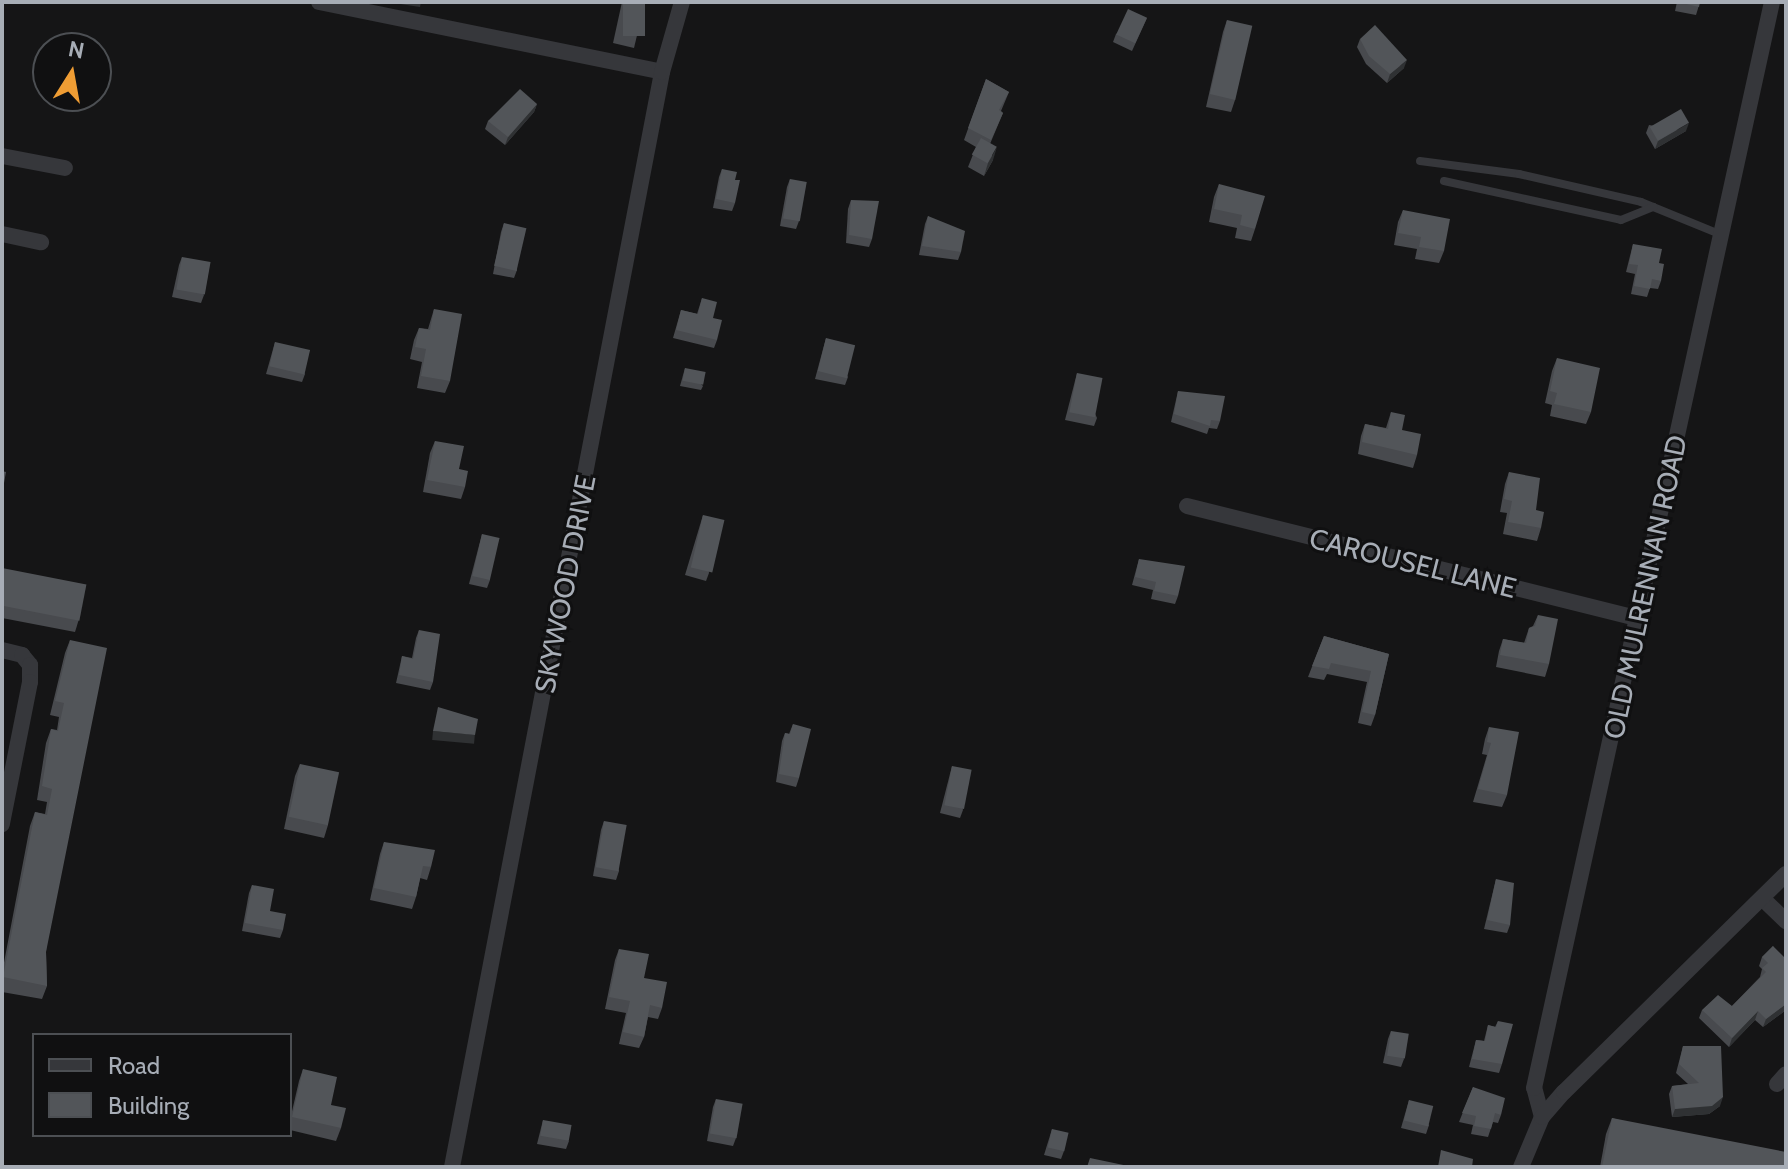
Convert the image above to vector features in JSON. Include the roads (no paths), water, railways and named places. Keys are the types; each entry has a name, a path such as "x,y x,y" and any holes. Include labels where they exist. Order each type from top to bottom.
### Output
{"street":[{"path":"319,2 662,72"},
{"name":"SKYWOOD DRIVE","path":"452,1167 662,72 682,2"},
{"name":"OLD MULRENNAN ROAD","path":"1542,1117 1534,1088 1772,2"},
{"path":"2,156 65,168"},
{"path":"2,234 41,242"},
{"name":"CAROUSEL LANE","path":"1187,506 1639,619"},
{"path":"2,650 22,655 30,665 30,682 2,824"},
{"path":"1521,1167 1542,1117 1786,874"},
{"path":"1763,899 1786,921"}],"lane":[{"path":"1420,161 1519,174 1653,207 1722,235"},
{"path":"1444,181 1621,220 1653,207"}]}
